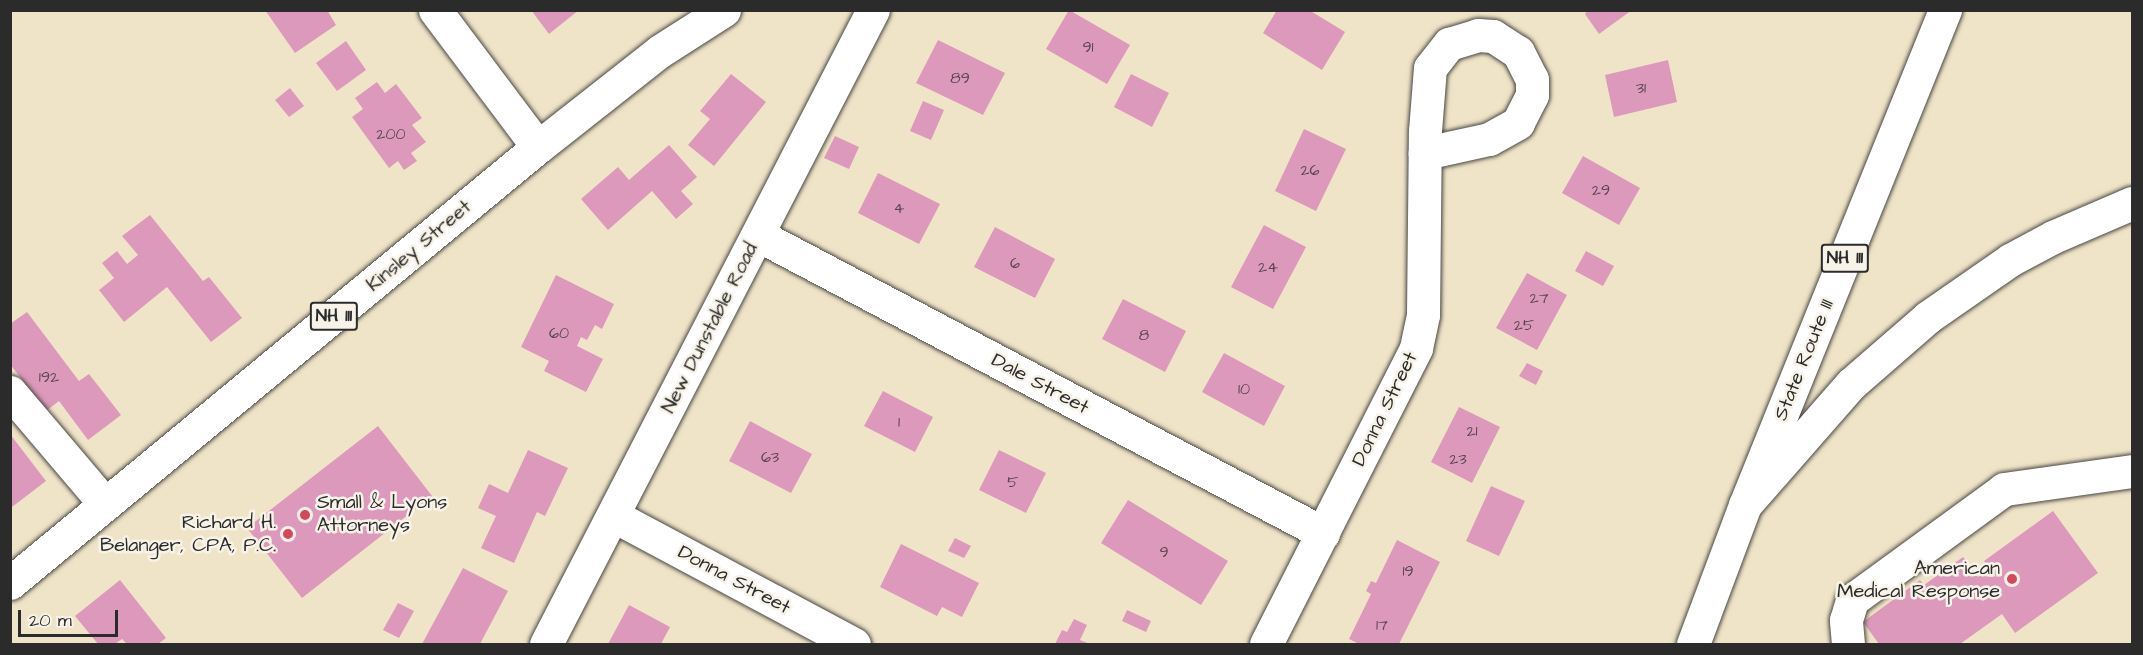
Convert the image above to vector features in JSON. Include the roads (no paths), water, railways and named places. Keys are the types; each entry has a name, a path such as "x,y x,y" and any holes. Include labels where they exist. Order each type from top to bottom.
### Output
{"main road":[{"path":"435,10 538,147"},
{"path":"660,51 707,10"},
{"name":"Kinsley Street","path":"10,583 538,147 660,51 724,10"},
{"name":"New Dunstable Road","path":"546,645 873,10"},
{"path":"1906,110 1932,10"},
{"name":"State Route 111","path":"1693,645 1745,505 1945,10"},
{"name":"Donna Street","path":"1266,645 1416,348 1423,315 1425,153"},
{"path":"1745,505 1851,384 1928,317 2017,256 2133,203"},
{"name":"Dale Street","path":"758,235 1323,533"},
{"path":"10,392 105,504"},
{"path":"1848,645 1846,621 1852,600 2004,489 2133,471"},
{"name":"Donna Street","path":"614,516 854,645"}],"place":[{"name":"Small & Lyons Attorneys","path":"305,515"},
{"name":"Richard H. Belanger, CPA, P.C.","path":"288,534"},
{"name":"American Medical Response","path":"2012,579"}]}
